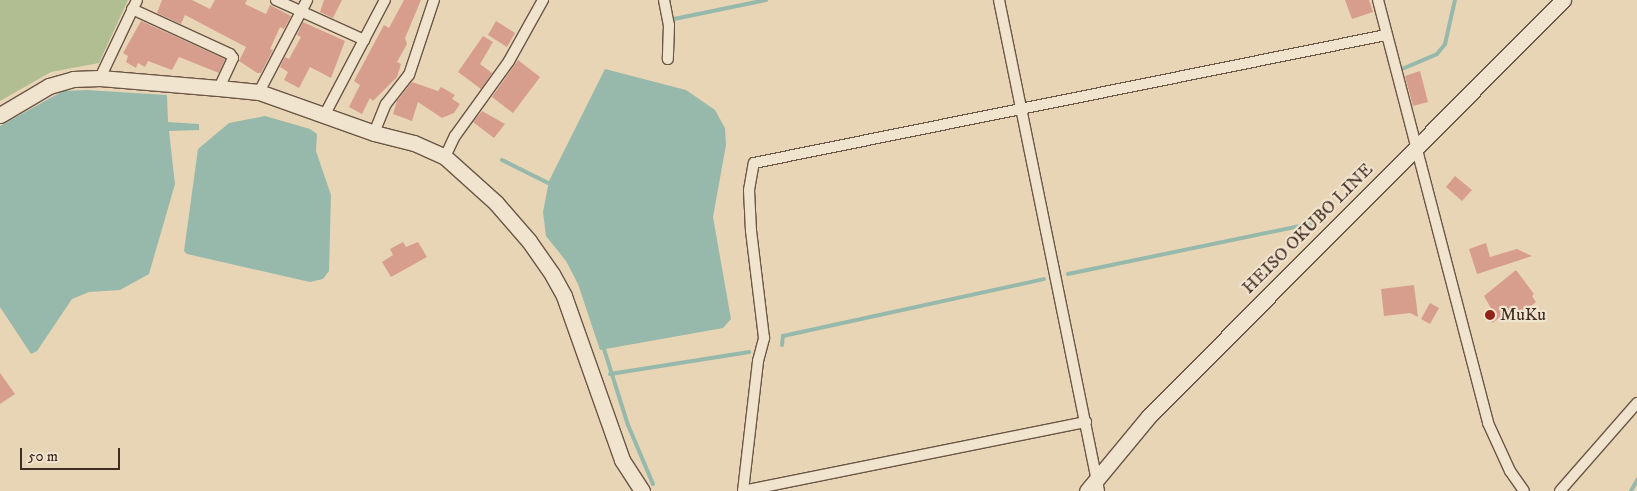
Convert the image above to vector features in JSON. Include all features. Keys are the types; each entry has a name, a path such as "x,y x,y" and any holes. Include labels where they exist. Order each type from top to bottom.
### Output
{"street":[{"path":"276,0 364,40"},
{"path":"259,92 307,0"},
{"path":"324,116 385,0"},
{"path":"374,133 386,104 409,75 434,0"},
{"path":"445,157 455,136 509,61 543,0"},
{"path":"664,0 669,26 668,59"},
{"path":"999,0 1098,484"},
{"path":"1378,0 1488,424 1510,471 1524,491"},
{"name":"HEISO OKUBO LINE","path":"1087,491 1098,484 1149,416 1563,0"},
{"path":"100,78 134,5 230,54 233,58 219,88"},
{"path":"1086,422 743,491 758,362 764,338 751,231 749,190 754,163 1386,35"},
{"path":"0,115 49,86 73,79 100,78 219,88 259,92 374,133 414,143 445,157 496,203 529,241 552,274 564,296 622,460 642,491"},
{"path":"1560,491 1637,403"}],"green space":[{"path":"0,0 128,0 99,63 51,72 0,101"}],"shaded area":[{"path":"605,69 686,90 715,110 725,128 726,145 713,217 731,319 723,328 600,350 578,284 566,261 546,236 543,212 549,181"},
{"path":"87,90 167,95 168,122 199,124 199,130 169,131 175,184 149,274 120,290 89,292 72,299 37,351 31,354 0,307 0,126 63,91"},
{"path":"265,116 310,129 317,134 316,151 331,195 329,271 323,279 310,282 187,254 184,251 198,149 229,123"}],"building":[{"path":"162,0 192,0 210,9 215,0 247,0 245,4 266,14 270,5 291,16 284,29 280,27 270,49 273,50 261,73 257,73 239,61 246,47 185,15 181,24 157,13"},
{"path":"324,0 342,0 333,18 320,12"},
{"path":"404,0 421,0 405,38 407,44 397,62 401,64 397,77 373,101 370,98 362,114 349,107 360,85 354,81 384,25 389,28"},
{"path":"1345,0 1369,0 1373,12 1352,19"},
{"path":"141,21 225,59 219,73 179,57 172,70 148,61 145,67 138,63 136,68 126,62 128,56 123,53"},
{"path":"496,21 515,33 507,47 488,35"},
{"path":"303,22 345,41 331,78 310,67 299,88 284,80 288,72 280,67 285,57 289,59 301,37 297,35"},
{"path":"483,36 493,42 480,64 492,73 481,89 458,72"},
{"path":"518,60 540,77 513,113 492,97"},
{"path":"1420,71 1428,102 1413,106 1405,76"},
{"path":"412,82 438,91 441,87 455,95 452,99 460,104 454,113 442,118 418,102 412,121 393,114 397,101"},
{"path":"482,111 505,124 494,138 473,122"},
{"path":"1455,176 1472,190 1462,201 1446,187"},
{"path":"403,242 406,247 418,242 427,257 391,277 382,262 393,255 390,249"},
{"path":"1486,243 1490,257 1517,249 1532,256 1477,274 1469,249"},
{"path":"1516,270 1534,294 1532,296 1536,302 1516,318 1510,319 1506,313 1492,323 1486,314 1492,310 1484,296"},
{"path":"1414,285 1418,317 1410,313 1384,316 1381,289"},
{"path":"1430,303 1439,308 1430,324 1421,319"},
{"path":"0,373 15,394 0,404"}],"waterway":[{"path":"674,19 766,0"},
{"path":"1402,69 1437,54 1445,44 1455,0"},
{"path":"502,160 548,183"},
{"path":"1068,274 1324,221"},
{"path":"782,345 783,336 1044,279"},
{"path":"604,349 628,425 653,484"},
{"path":"610,374 749,352"},
{"path":"1631,491 1637,480"}],"place":[{"name":"MuKu","path":"1490,315"}]}
